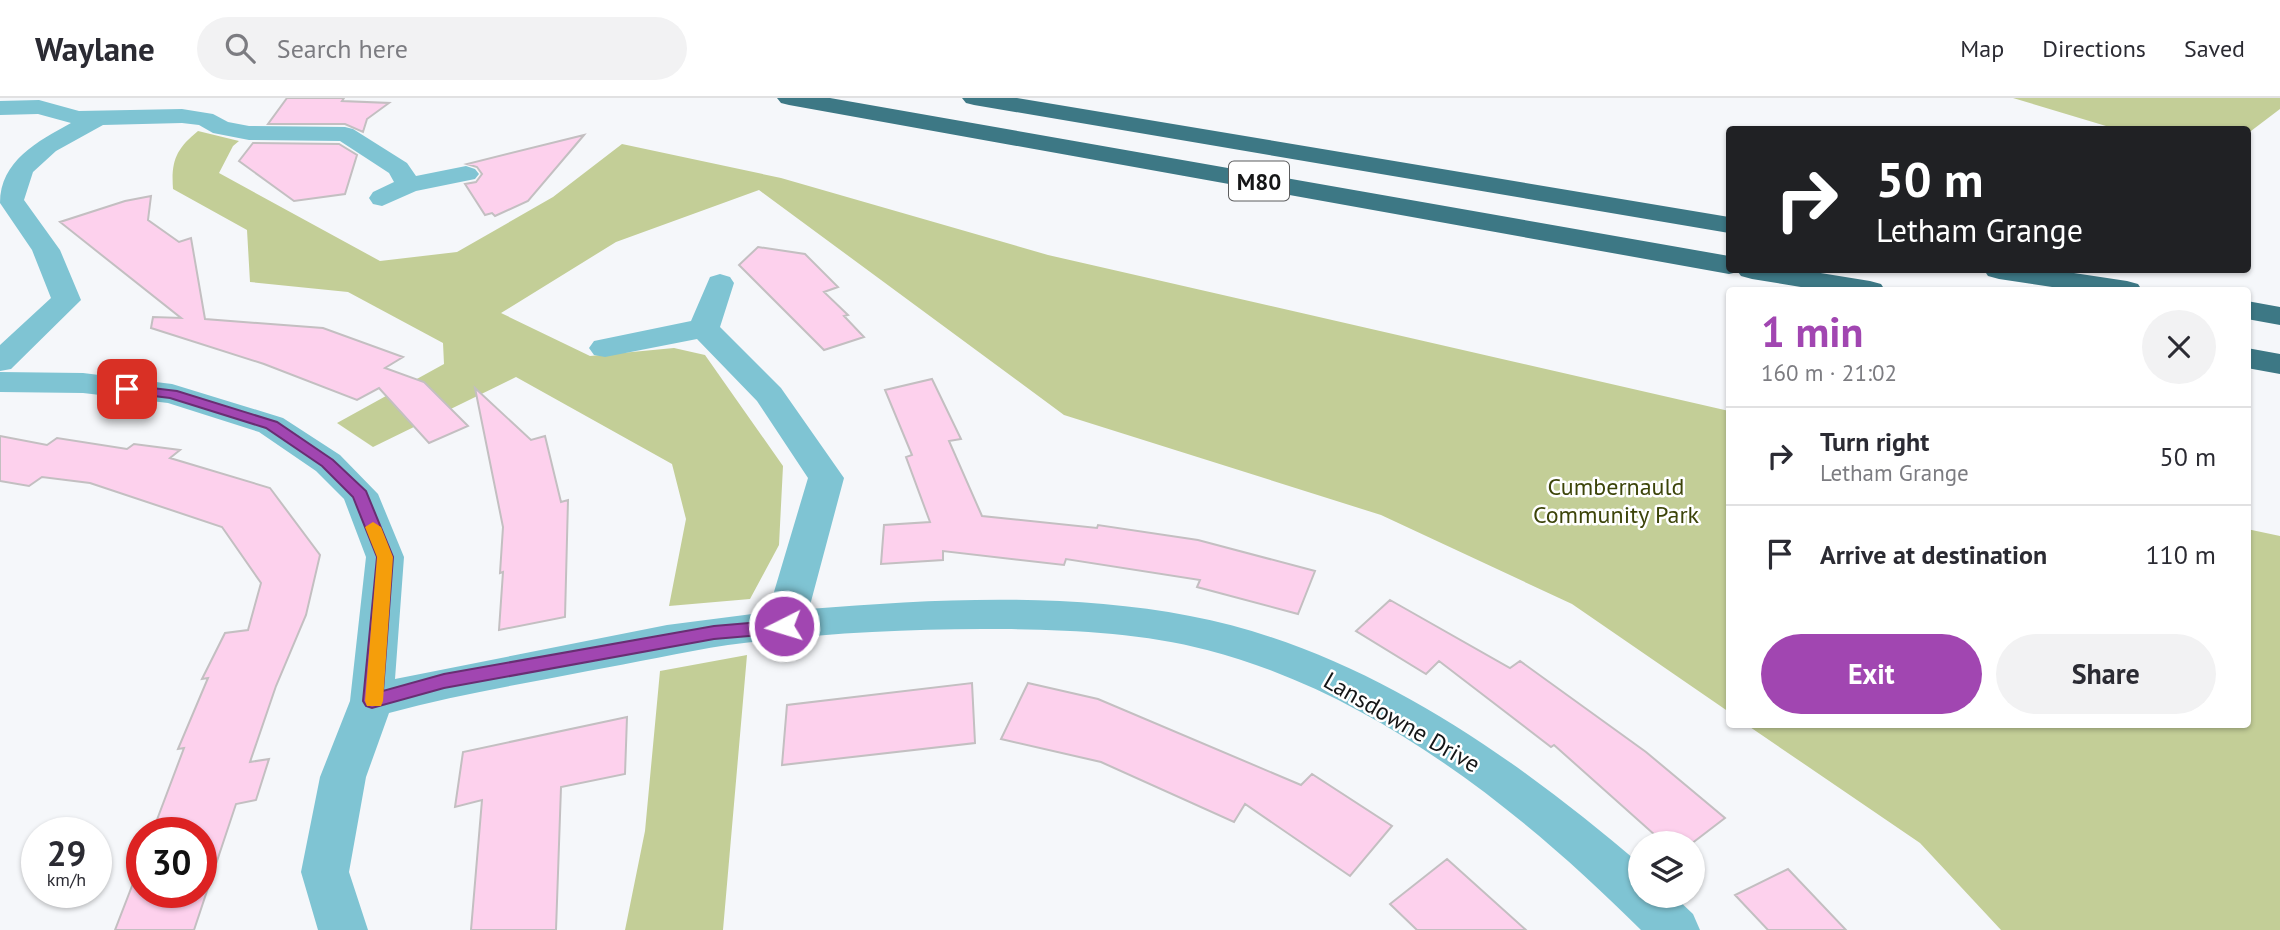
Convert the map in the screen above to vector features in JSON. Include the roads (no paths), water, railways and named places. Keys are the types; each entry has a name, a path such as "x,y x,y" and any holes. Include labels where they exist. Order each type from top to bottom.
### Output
{"highway":[{"name":"M80","path":"789,98 1726,264"},
{"name":"M80","path":"974,98 1726,224"},
{"path":"1770,273 1852,287"},
{"path":"2018,273 2108,287"},
{"path":"2251,311 2280,316"},
{"path":"2251,359 2280,364"}],"street":[{"path":"0,100 6,98"},
{"path":"0,108 39,107 78,118 182,116 248,133 345,134 398,169 409,185"},
{"path":"0,362 66,300 46,250 11,200 21,169 47,146 99,118"},
{"path":"382,198 409,185 467,174"},
{"path":"704,328 720,283"},
{"path":"605,348 704,328"},
{"path":"704,328 769,395 826,478 784,626"},
{"path":"0,382 83,383 172,394 271,425 328,463 360,494 385,557 372,701 343,777 325,872 343,930"},
{"name":"Lansdowne Drive","path":"372,701 444,681 714,632 973,614 1049,615 1157,626 1223,638 1314,671 1387,708 1480,765 1594,853 1675,930"}],"park label":[{"name":"Cumbernauld Community Park","path":"1616,500"}]}
